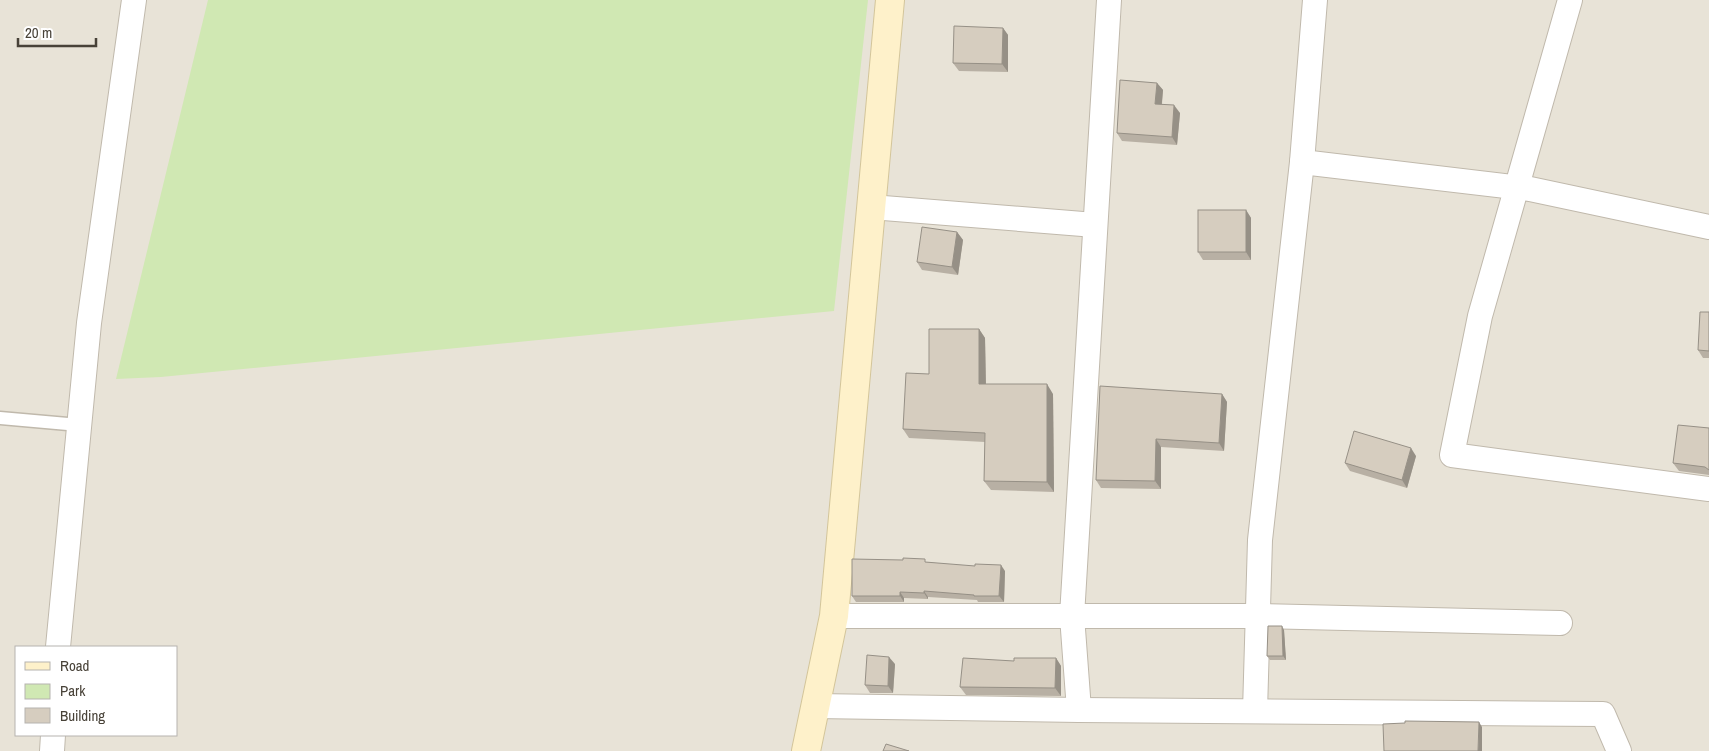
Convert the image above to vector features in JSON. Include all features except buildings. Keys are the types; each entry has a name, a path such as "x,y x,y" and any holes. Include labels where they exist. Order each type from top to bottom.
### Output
{"street":[{"path":"58,646 89,323 134,0"},
{"path":"806,751 834,616 890,0"},
{"path":"1079,710 1072,616 1109,0"},
{"path":"1256,711 1260,540 1302,162 1314,0"},
{"path":"1570,0 1480,316 1452,455 1709,488"},
{"path":"1302,162 1517,187 1709,227"},
{"path":"871,207 1094,225"},
{"path":"834,616 1257,616 1560,623"},
{"path":"816,706 1603,714 1619,751"},
{"path":"52,751 53,736"}],"lane":[{"path":"0,418 79,425"}],"shaded area":[{"path":"0,0 1709,0 1709,751 0,751"}],"green space":[{"path":"208,0 868,0 834,311 161,377 116,379"}]}
